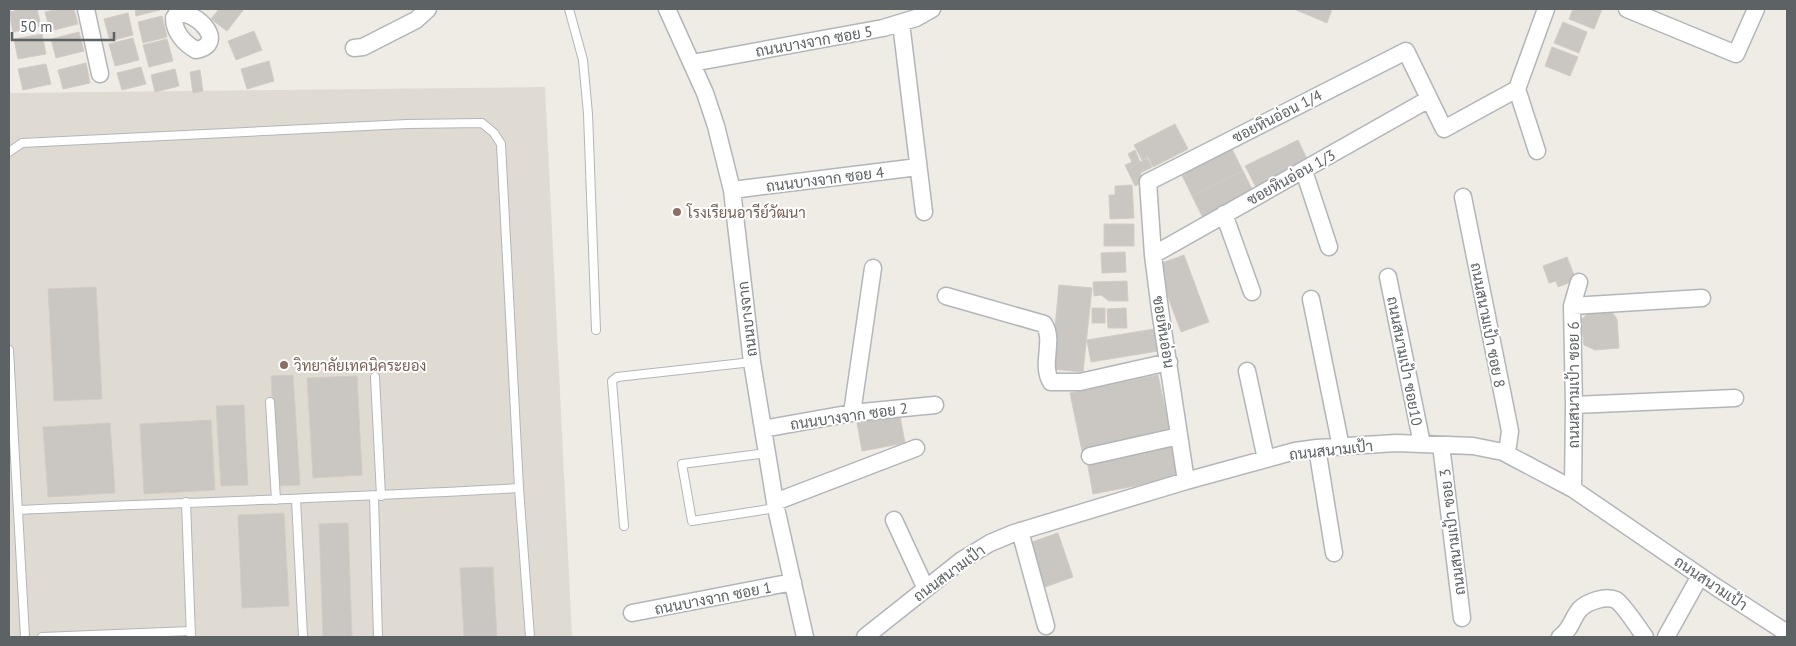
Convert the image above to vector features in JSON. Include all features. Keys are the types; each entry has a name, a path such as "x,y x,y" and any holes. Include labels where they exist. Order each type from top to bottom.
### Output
{"street":[{"path":"86,9 100,74"},
{"path":"354,48 363,47 416,20 428,9"},
{"name":"ถนนบางจาก","path":"667,9 705,93 716,126 732,190 752,362 776,505 805,637"},
{"name":"ถนนบางจาก ซอย 5","path":"692,63 873,30 916,18 932,9"},
{"path":"1537,151 1517,89 1546,9"},
{"path":"1627,9 1736,54 1756,9"},
{"path":"901,23 924,212"},
{"name":"ซอยหินอ่อน 1/4","path":"1148,182 1406,51 1429,99"},
{"path":"1429,99 1444,129 1517,89"},
{"name":"ซอยหินอ่อน 1/3","path":"1153,254 1304,171 1429,99"},
{"name":"ถนนบางจาก ซอย 4","path":"732,190 918,167"},
{"path":"1304,171 1329,247"},
{"name":"ซอยหินอ่อน","path":"1148,182 1153,254 1160,310 1186,481"},
{"name":"ถนนสนามเป้า ซอย 8","path":"1463,197 1510,431 1508,446 1504,452"},
{"path":"1224,214 1252,292"},
{"path":"852,413 873,268"},
{"name":"ถนนสนามเป้า ซอย10","path":"1388,277 1422,444"},
{"name":"ถนนสนามเป้า ซอย 6","path":"1573,489 1572,306 1579,282"},
{"path":"946,296 1044,324 1048,330 1046,374 1051,382 1080,382 1169,362"},
{"path":"1572,306 1702,298"},
{"path":"1311,299 1341,447"},
{"path":"1248,371 1266,459"},
{"path":"1574,405 1735,398"},
{"name":"ถนนบางจาก ซอย 2","path":"763,429 852,413 935,405"},
{"path":"1090,456 1179,436"},
{"name":"ถนนสนามเป้า","path":"865,637 969,556 990,544 1020,531 1266,459 1317,448 1396,443 1473,446 1504,452 1573,489 1700,576 1786,629"},
{"name":"ถนนสนามเป้า ซอย 3","path":"1441,445 1462,618"},
{"path":"776,505 916,448"},
{"path":"1317,448 1334,553"},
{"path":"894,520 926,589"},
{"path":"1020,531 1046,626"},
{"path":"1666,637 1700,576"},
{"name":"ถนนบางจาก ซอย 1","path":"632,614 793,582"},
{"path":"1560,637 1566,633 1581,608 1594,600 1608,599 1616,600 1645,637"}],"lane":[{"path":"569,9 583,60 588,114 596,330"},
{"path":"9,152 22,143 406,124 482,123 494,133 501,144 519,488 530,637"},
{"path":"9,350 25,637"},
{"path":"624,526 612,381 617,377 752,362"},
{"path":"375,377 378,496 378,637"},
{"path":"270,402 276,500"},
{"path":"767,452 682,464 692,521 776,505"},
{"path":"18,510 378,496 519,488"},
{"path":"296,499 303,637"},
{"path":"42,637 191,634 186,502"}],"shaded area":[{"name":"วิทยาลัยเทคนิคระยอง","path":"545,87 572,637 9,637 9,93"}],"building":[{"path":"37,9 41,26 13,32 9,12"},
{"path":"58,9 74,9 78,24 50,31 45,12"},
{"path":"135,9 160,9 160,10 136,16"},
{"path":"219,9 244,9 227,31 211,19"},
{"path":"1294,9 1332,9 1327,23"},
{"path":"1573,9 1602,9 1594,29 1569,19"},
{"path":"128,13 133,35 110,41 104,19"},
{"path":"162,16 167,37 143,43 138,22"},
{"path":"1563,22 1587,32 1579,53 1554,43"},
{"path":"254,31 262,50 236,60 228,41"},
{"path":"79,32 84,51 56,58 51,39"},
{"path":"42,34 46,54 18,59 14,39"},
{"path":"133,38 139,60 115,66 109,44"},
{"path":"167,39 173,61 149,67 143,45"},
{"path":"1552,47 1578,57 1570,76 1545,66"},
{"path":"269,61 274,81 247,89 241,69"},
{"path":"86,63 90,83 63,89 58,70"},
{"path":"46,64 51,84 23,90 18,69"},
{"path":"141,67 146,84 122,90 117,73"},
{"path":"175,69 179,86 155,92 151,75"},
{"path":"200,70 203,91 193,93 190,72"},
{"path":"1175,124 1188,149 1153,167 1148,157 1142,160 1134,145"},
{"path":"1298,140 1308,161 1256,187 1245,166"},
{"path":"1231,147 1243,171 1192,196 1181,173"},
{"path":"1135,150 1140,162 1147,158 1152,167 1140,173 1144,182 1135,186 1125,165 1132,162 1128,154"},
{"path":"1243,171 1254,193 1203,218 1192,196"},
{"path":"1132,185 1134,218 1110,219 1109,195 1115,195 1115,186"},
{"path":"1104,224 1134,224 1134,246 1104,246"},
{"path":"1125,252 1126,272 1102,273 1101,253"},
{"path":"1184,255 1209,322 1181,332 1158,270 1162,263"},
{"path":"1567,257 1576,280 1558,287 1556,281 1549,283 1543,266"},
{"path":"1127,281 1128,301 1109,301 1101,295 1094,296 1093,282"},
{"path":"1059,285 1092,288 1083,372 1051,369"},
{"path":"96,287 102,399 54,401 48,289"},
{"path":"1092,308 1105,308 1105,323 1092,323"},
{"path":"1126,308 1127,328 1108,328 1107,309"},
{"path":"1612,312 1617,319 1619,348 1595,350 1584,345 1581,320 1588,313"},
{"path":"1154,329 1158,351 1091,362 1087,340"},
{"path":"293,375 300,485 277,486 271,376"},
{"path":"1158,375 1170,432 1082,451 1070,393"},
{"path":"357,376 362,475 313,478 307,378"},
{"path":"244,405 248,485 221,486 216,406"},
{"path":"900,416 905,443 862,451 857,423"},
{"path":"211,420 215,490 144,494 140,424"},
{"path":"110,423 115,493 48,497 43,427"},
{"path":"1171,445 1177,478 1093,494 1087,461"},
{"path":"284,513 289,606 242,608 238,515"},
{"path":"348,523 352,637 323,637 319,524"},
{"path":"1058,533 1073,577 1045,587 1029,543"},
{"path":"493,567 497,637 464,637 460,568"}],"place":[{"name":"โรงเรียนอารีย์วัฒนา","path":"677,212"},
{"name":"วิทยาลัยเทคนิคระยอง","path":"284,365"}]}
